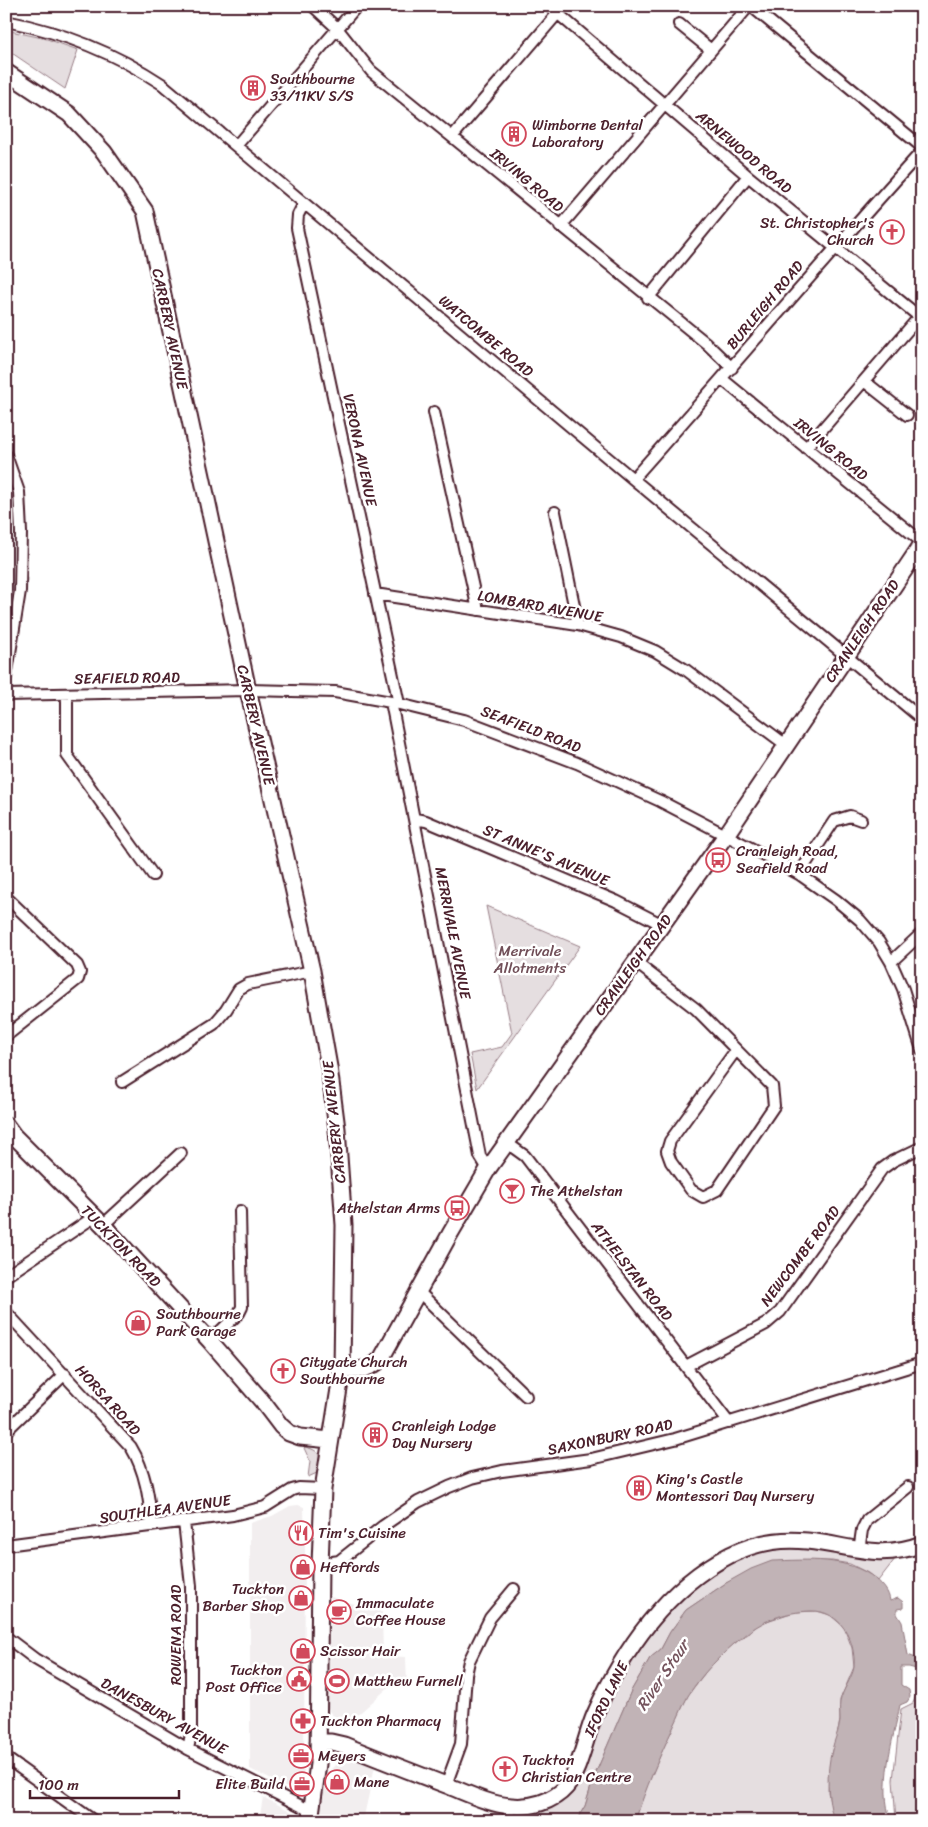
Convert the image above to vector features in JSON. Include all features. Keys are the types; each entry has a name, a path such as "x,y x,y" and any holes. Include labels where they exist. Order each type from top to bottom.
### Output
{"street":[{"name":"IRVING ROAD","path":"313,6 337,28 370,71 706,344 732,368"},
{"path":"236,146 357,6"},
{"name":"ARNEWOOD ROAD","path":"549,6 561,10 599,50 748,176 921,318"},
{"path":"560,226 750,6 922,149"},
{"path":"452,137 561,10"},
{"name":"WATCOMBE ROAD","path":"6,21 42,28 97,49 136,67 162,84 633,480 922,719"},
{"path":"679,24 711,50"},
{"name":"CARBERY AVENUE","path":"6,72 69,114 104,152 145,211 248,690 312,971 329,1068 341,1176 344,1225 342,1370 330,1440"},
{"name":"BURLEIGH ROAD","path":"633,480 922,149"},
{"path":"648,298 748,176"},
{"name":"VERONA AVENUE","path":"304,202 298,215 297,228 375,594 395,703"},
{"path":"806,448 921,318"},
{"name":"IRVING ROAD","path":"722,379 922,543"},
{"path":"864,381 907,415"},
{"path":"434,412 478,610"},
{"path":"6,455 19,492 21,532 20,590 6,678"},
{"path":"555,512 578,625"},
{"name":"CRANLEIGH ROAD","path":"342,1370 366,1369 374,1366 381,1359 488,1169 726,835 922,543"},
{"name":"LOMBARD AVENUE","path":"375,594 578,625 621,637 655,651 686,670 786,745"},
{"name":"SEAFIELD ROAD","path":"6,695 248,690 335,692 395,703 464,720 577,763 660,801 726,835 799,874 836,900 860,920 879,942 891,962 903,989 922,1050"},
{"path":"67,694 67,755 153,875"},
{"name":"MERRIVALE AVENUE","path":"395,703 415,819 480,1156 488,1169"},
{"path":"799,874 834,820 850,816 861,820"},
{"name":"ST ANNE'S AVENUE","path":"415,819 426,821 607,897 663,925"},
{"path":"6,898 77,965 80,972 78,980 6,1036"},
{"path":"891,962 922,934"},
{"path":"636,962 696,1009 772,1086 774,1106 717,1190 703,1197 692,1190 671,1162 667,1151 670,1141 736,1050"},
{"path":"122,1082 214,1024 226,1010 239,989 248,984 312,971"},
{"name":"TUCKTON ROAD","path":"6,1125 14,1136 98,1221 210,1341 262,1401 280,1426 289,1433 300,1437 330,1440"},
{"name":"ATHELSTAN ROAD","path":"507,1142 525,1156 729,1423"},
{"name":"NEWCOMBE ROAD","path":"686,1366 766,1324 780,1312 882,1169 892,1161 922,1147"},
{"path":"6,1276 98,1221 181,1153"},
{"path":"210,1341 239,1313 242,1307 240,1211"},
{"path":"419,1292 526,1396"},
{"name":"HORSA ROAD","path":"6,1312 131,1447 139,1460 148,1494 152,1526"},
{"name":"SAXONBURY ROAD","path":"320,1564 339,1561 383,1526 418,1502 472,1478 502,1471 591,1459 675,1439 922,1363"},
{"path":"7,1430 65,1374"},
{"path":"311,1815 318,1742 320,1564 323,1489 330,1440"},
{"path":"859,1551 862,1530 867,1520 908,1487"},
{"name":"SOUTHLEA AVENUE","path":"6,1545 233,1515 265,1507 292,1490 299,1488 323,1489"},
{"name":"ROWENA ROAD","path":"184,1522 191,1586 191,1734 188,1748"},
{"name":"IFORD LANE","path":"318,1742 344,1745 484,1800 509,1813 558,1795 567,1786 573,1775 595,1714 610,1682 624,1659 653,1618 678,1592 704,1571 730,1555 751,1546 770,1541 807,1540 859,1551 886,1552 910,1549 922,1544"},
{"path":"446,1785 461,1744 466,1675 469,1661 490,1618 514,1589"},
{"name":"DANESBURY AVENUE","path":"6,1637 35,1660 188,1748 303,1807 311,1815"},
{"path":"6,1758 94,1821"}],"shaded area":[{"path":"298,1505 304,1507 305,1549 304,1767 302,1789 299,1794 250,1769 250,1523 272,1516 290,1506"},
{"path":"331,1597 382,1612 383,1656 406,1657 407,1686 390,1686 343,1728 329,1711 327,1702"},
{"path":"356,1758 375,1766 363,1821 319,1821 324,1786 329,1771 339,1761"},
{"path":"263,1797 302,1817 301,1821 259,1821"}],"green space":[{"path":"6,30 47,39 78,50 65,89 6,49"},
{"name":"Merrivale Allotments","path":"486,906 580,946 477,1089 470,1054 502,1047 512,1033"},
{"path":"305,1447 318,1453 320,1459 317,1473 308,1477 310,1461"},
{"path":"751,1546 902,1550 878,1581 868,1573 850,1564 832,1561 790,1561 726,1583 686,1610 670,1632 661,1649 650,1658 631,1691 594,1777 585,1806 576,1821 551,1821 537,1816 544,1801 558,1795 595,1714 678,1592"},
{"path":"817,1611 830,1615 844,1627 852,1648 854,1667 840,1700 840,1720 832,1750 828,1792 834,1821 635,1821 645,1791 688,1695 711,1665 725,1651 761,1623 794,1612"},
{"path":"922,1681 922,1821 896,1821 893,1780 901,1709 913,1703"}],"water":[{"name":"River Stour","path":"813,1560 852,1566 879,1581 887,1592 890,1601 898,1598 903,1602 903,1608 897,1609 897,1614 902,1622 908,1655 921,1660 916,1669 901,1667 901,1685 909,1690 910,1697 907,1702 900,1705 888,1763 886,1793 891,1821 834,1821 829,1795 828,1776 830,1758 840,1721 840,1702 853,1671 854,1657 849,1637 838,1621 821,1612 811,1611 783,1615 758,1626 735,1643 706,1672 684,1703 653,1773 635,1821 576,1821 585,1806 594,1777 631,1691 650,1658 661,1649 670,1632 686,1610 726,1583 751,1569 772,1561"}],"place":[{"name":"Southbourne 33/11KV S/S","path":"253,88"},
{"name":"Wimborne Dental Laboratory","path":"514,134"},
{"name":"St. Christopher's Church","path":"892,232"},
{"name":"Cranleigh Road, Seafield Road","path":"718,860"},
{"name":"The Athelstan","path":"512,1191"},
{"name":"Athelstan Arms","path":"457,1208"},
{"name":"Southbourne Park Garage","path":"138,1323"},
{"name":"Citygate Church Southbourne","path":"283,1371"},
{"name":"Cranleigh Lodge Day Nursery","path":"375,1435"},
{"name":"King's Castle Montessori Day Nursery","path":"639,1488"},
{"name":"Tim's Cuisine","path":"301,1533"},
{"name":"Heffords","path":"303,1567"},
{"name":"Tuckton Barber Shop","path":"301,1598"},
{"name":"Immaculate Coffee House","path":"339,1612"},
{"name":"Scissor Hair","path":"303,1651"},
{"name":"Tuckton Post Office","path":"299,1679"},
{"name":"Matthew Furnell","path":"337,1681"},
{"name":"Tuckton Pharmacy","path":"303,1721"},
{"name":"Meyers","path":"301,1756"},
{"name":"Tuckton Christian Centre","path":"505,1769"},
{"name":"Mane","path":"337,1782"},
{"name":"Elite Build","path":"302,1784"}]}
